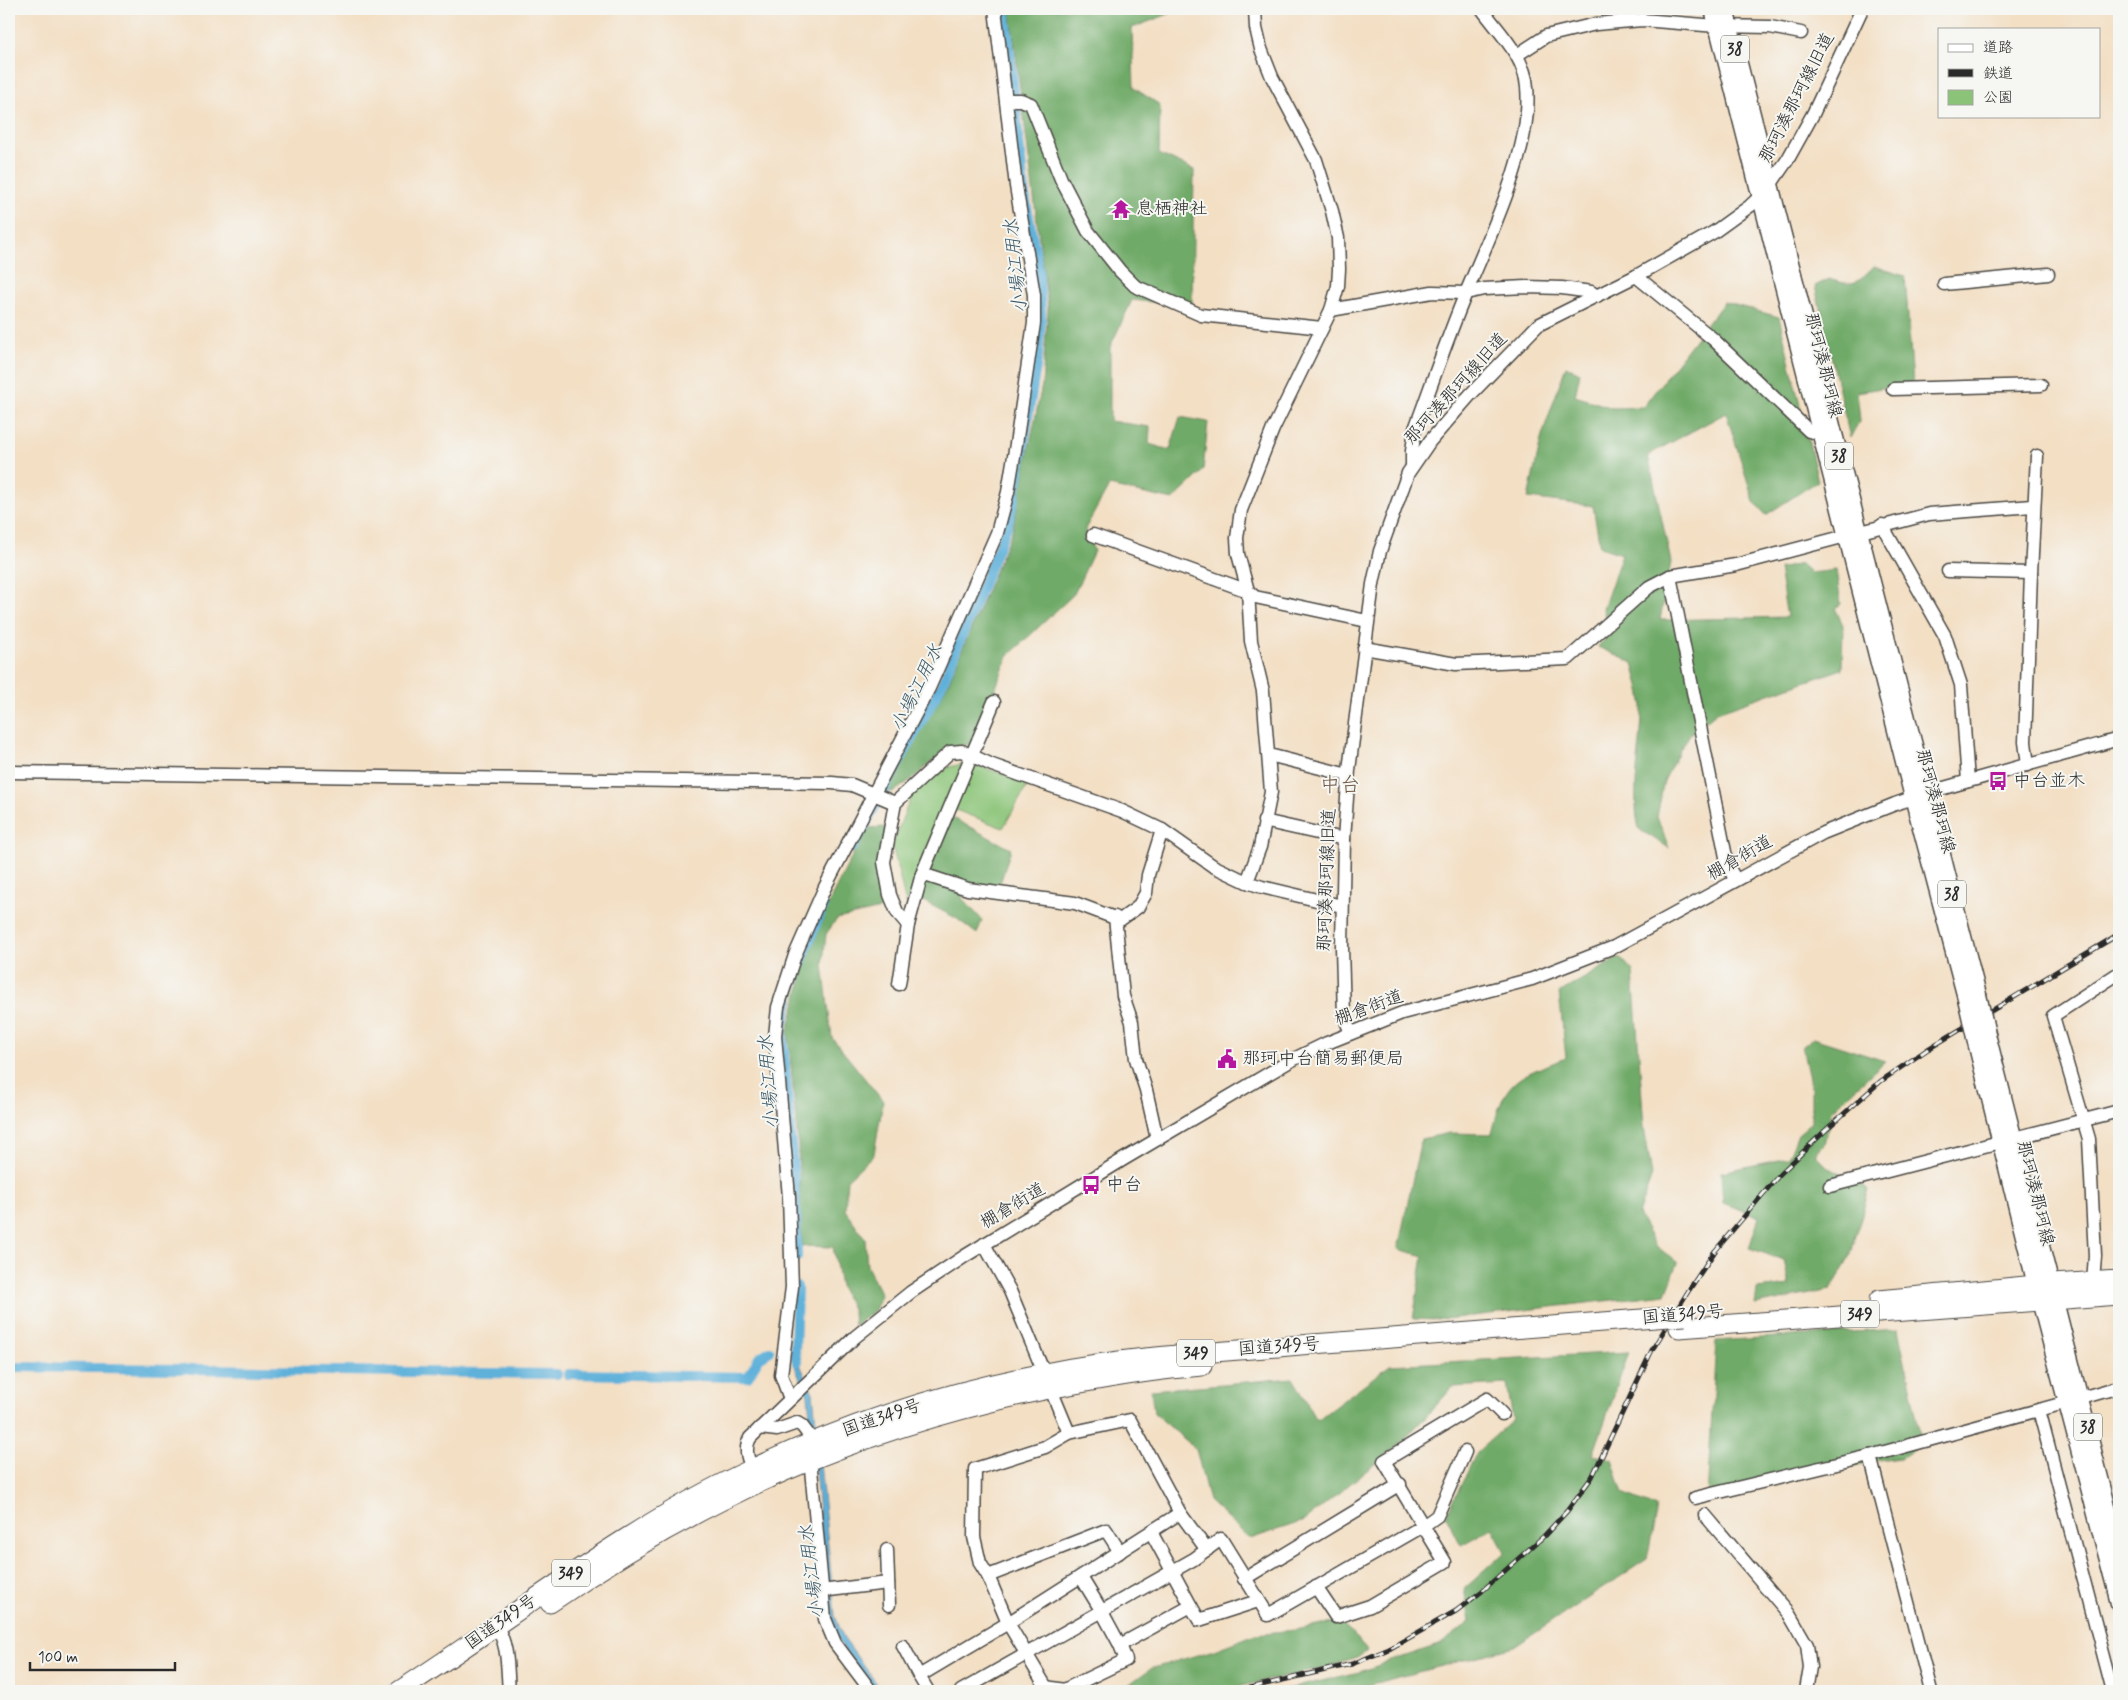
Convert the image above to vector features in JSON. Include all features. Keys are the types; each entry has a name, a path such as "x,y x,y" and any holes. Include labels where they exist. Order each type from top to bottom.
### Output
{"highway":[{"name":"国道349号","path":"421,1691 617,1542 695,1496 756,1475 886,1415 954,1394 1048,1381 1093,1380 1188,1367 1653,1324 2046,1292 2094,1282 2119,1280"},
{"name":"国道349号","path":"2046,1292 2119,1295"},
{"name":"国道349号","path":"399,1691 500,1631"}],"main road":[{"name":"那珂湊那珂線","path":"1713,9 1723,26 2074,1400 2119,1553"},
{"name":"那珂湊那珂線","path":"1723,26 1725,9"},
{"name":"那珂湊那珂線","path":"1766,191 1820,434 1852,534"},
{"name":"那珂湊那珂線","path":"2074,1400 2119,1602"}],"street":[{"path":"790,1399 781,1375 792,1287 789,1197 775,1036 778,1007 796,955 825,886 883,798 997,533 1008,492 1034,323 1034,295 1016,186 1013,100 995,9"},
{"path":"1246,882 1260,847 1271,792 1270,754 1263,691 1251,641 1248,591 1238,554 1237,538 1241,510 1273,429 1331,310 1338,286 1339,269 1338,238 1316,160 1272,77 1256,28 1255,9"},
{"path":"1412,465 1415,429 1511,179 1521,143 1528,103 1527,85 1517,55 1482,9"},
{"name":"那珂湊那珂線旧道","path":"1351,1033 1344,1016 1342,906 1348,775 1364,648 1380,551 1412,465 1470,395 1538,324 1636,276 1714,232 1766,191 1788,159 1813,114 1862,9"},
{"path":"1517,55 1546,36 1596,24 1642,20 1723,26 1770,27 1801,33"},
{"path":"1013,100 1031,104 1061,179 1088,231 1120,271 1135,286 1201,315 1322,328"},
{"path":"1944,284 2048,274"},
{"path":"1636,276 1713,339 1809,431 1820,434"},
{"path":"1331,310 1432,292 1466,293 1484,289 1562,288 1591,292 1597,296"},
{"path":"1892,389 2042,385"},
{"path":"2028,765 2025,742 2033,506 2037,456"},
{"path":"1364,648 1456,664 1568,659 1649,587 1670,576 1736,565 1929,514 2033,506"},
{"path":"1882,525 1945,636 1961,685 1968,781"},
{"path":"1093,535 1248,591 1255,597 1368,621"},
{"path":"1948,571 2031,573"},
{"path":"1670,576 1728,867 1736,880"},
{"path":"899,984 908,925 922,874 994,702"},
{"name":"棚倉街道","path":"756,1475 746,1453 747,1444 760,1428 855,1337 911,1292 984,1244 1290,1061 1327,1043 1402,1013 1532,979 1614,947 1676,915 1823,833 1919,795 2119,739"},
{"path":"883,798 950,752 962,751 992,765 1122,811 1162,830 1213,866 1246,882 1271,890 1342,906"},
{"path":"1270,754 1348,775"},
{"path":"9,772 832,783 852,785 883,798"},
{"path":"883,798 884,862 890,895 896,912 908,925"},
{"path":"1264,821 1344,839"},
{"path":"922,874 968,889 1075,903 1120,920 1138,907 1146,893 1148,876 1162,830"},
{"path":"1115,917 1123,996 1132,1022 1136,1059 1146,1090 1157,1139"},
{"path":"2094,1282 2095,1256 2089,1139 2054,1016 2119,973"},
{"path":"1830,1186 2119,1111"},
{"path":"984,1244 1010,1290 1069,1433"},
{"path":"1696,1498 1870,1456 2119,1387"},
{"path":"1316,1588 1336,1617 1370,1606 1445,1562 1384,1460 1487,1399 1502,1414"},
{"path":"2039,1410 2113,1691"},
{"path":"1081,1577 1102,1610 1120,1644 1126,1660 1064,1690 1042,1689 980,1563 974,1537 976,1469 1045,1446 1069,1433 1130,1420 1180,1512 1207,1550"},
{"path":"760,1428 776,1430 797,1423 808,1434"},
{"path":"961,1691 1172,1571 1207,1550 1221,1539 1268,1615 1423,1526 1437,1516 1465,1452"},
{"path":"1870,1456 1931,1691"},
{"path":"811,1469 827,1591 825,1619 835,1643 870,1691"},
{"path":"1244,1579 1400,1484"},
{"path":"918,1676 1008,1623 1180,1512"},
{"path":"1705,1515 1789,1614 1803,1638 1807,1646 1810,1667 1806,1691"},
{"path":"988,1576 1106,1530 1120,1552"},
{"path":"1151,1532 1199,1620 1258,1601"},
{"path":"886,1550 889,1605"},
{"path":"827,1591 888,1583"},
{"path":"1120,1644 1191,1606"},
{"path":"500,1631 509,1691"},
{"path":"903,1646 925,1690"}],"green space":[{"path":"1010,9 1182,9 1132,28 1134,88 1160,105 1159,154 1194,170 1192,306 1132,300 1110,347 1110,421 1150,427 1149,444 1170,450 1180,417 1208,422 1203,471 1173,500 1109,486 1085,529 1094,551 1074,594 1008,656 974,744 949,747 912,779 892,793 886,790 947,686 1012,531 1042,385 1048,308"},
{"path":"1874,266 1905,276 1913,383 1857,392 1860,420 1850,438 1815,286 1829,279 1844,283 1854,282 1863,277"},
{"path":"1724,302 1779,317 1818,481 1766,515 1754,502 1726,413 1648,455 1671,562 1660,620 1787,617 1779,569 1801,564 1811,573 1836,570 1841,604 1835,608 1843,625 1842,669 1717,712 1691,733 1679,751 1664,781 1657,817 1669,848 1639,829 1636,784 1642,724 1642,703 1633,663 1598,647 1610,634 1603,609 1622,554 1600,547 1593,506 1528,498 1542,435 1566,366 1580,373 1575,396 1613,408 1643,407"},
{"path":"962,764 979,766 1029,783 1003,828 945,806 906,904 892,845 914,789 949,767"},
{"path":"951,817 1011,849 999,887 961,897 982,920 977,934 956,918 921,900 927,867"},
{"path":"886,827 880,863 885,908 837,919 826,934 823,965 832,1038 883,1101 874,1154 847,1180 845,1210 865,1238 867,1266 881,1295 875,1310 854,1326 853,1311 840,1286 833,1247 802,1246 798,1144 788,1031 806,963 832,896 866,828"},
{"path":"1620,957 1633,971 1644,1127 1652,1175 1638,1214 1655,1245 1678,1263 1666,1294 1437,1320 1413,1319 1423,1256 1398,1249 1421,1139 1450,1133 1492,1134 1502,1102 1515,1082 1535,1070 1566,1058 1559,993"},
{"path":"1813,1038 1885,1061 1832,1110 1824,1144 1815,1154 1828,1167 1869,1189 1850,1257 1831,1290 1755,1305 1757,1289 1789,1285 1784,1260 1749,1248 1759,1217 1723,1203 1721,1172 1788,1158 1798,1134 1811,1123 1811,1088 1802,1047"},
{"path":"1898,1329 1921,1439 1914,1449 1900,1458 1871,1462 1707,1499 1716,1341"},
{"path":"1629,1352 1593,1455 1612,1459 1623,1494 1657,1508 1647,1559 1514,1647 1345,1691 1280,1691 1359,1672 1441,1644 1470,1622 1464,1589 1505,1552 1492,1528 1461,1545 1446,1516 1477,1452 1513,1420 1507,1384 1453,1387 1402,1442 1304,1521 1250,1539 1209,1501 1196,1449 1154,1413 1151,1390 1293,1378 1317,1420 1390,1365"},
{"path":"1339,1622 1358,1639 1367,1651 1357,1658 1325,1668 1218,1691 1086,1691 1128,1685 1150,1669 1214,1650 1256,1634 1295,1630"}],"water":[{"path":"792,1349 799,1349 801,1367 813,1393 835,1616 844,1639 882,1691 875,1691 839,1642 829,1617 808,1395 796,1369"}],"waterway":[{"name":"小場江用水","path":"853,847 941,686 1007,526 1014,500 1038,353 1041,314 1038,268 1024,190 1005,9"},
{"name":"小場江用水","path":"797,1257 796,1210 782,1030 791,989 823,907"},
{"name":"小場江用水","path":"797,1287 795,1353 797,1362"},
{"path":"568,1374 748,1377 759,1358 770,1351"},
{"path":"9,1367 184,1369"},
{"path":"190,1369 557,1374"}],"railway":[{"path":"1236,1691 1352,1664 1389,1649 1456,1611 1481,1592 1544,1536 1567,1511 1592,1477 1652,1350 1689,1290 1715,1251 1780,1174 1881,1081 1928,1049 2119,934"}],"place":[{"name":"息栖神社","path":"1121,209"},
{"name":"中台並木","path":"1998,781"},
{"name":"那珂中台簡易郵便局","path":"1227,1059"},
{"name":"中台","path":"1091,1185"}],"district":[{"name":"中台","path":"1340,785"}]}
